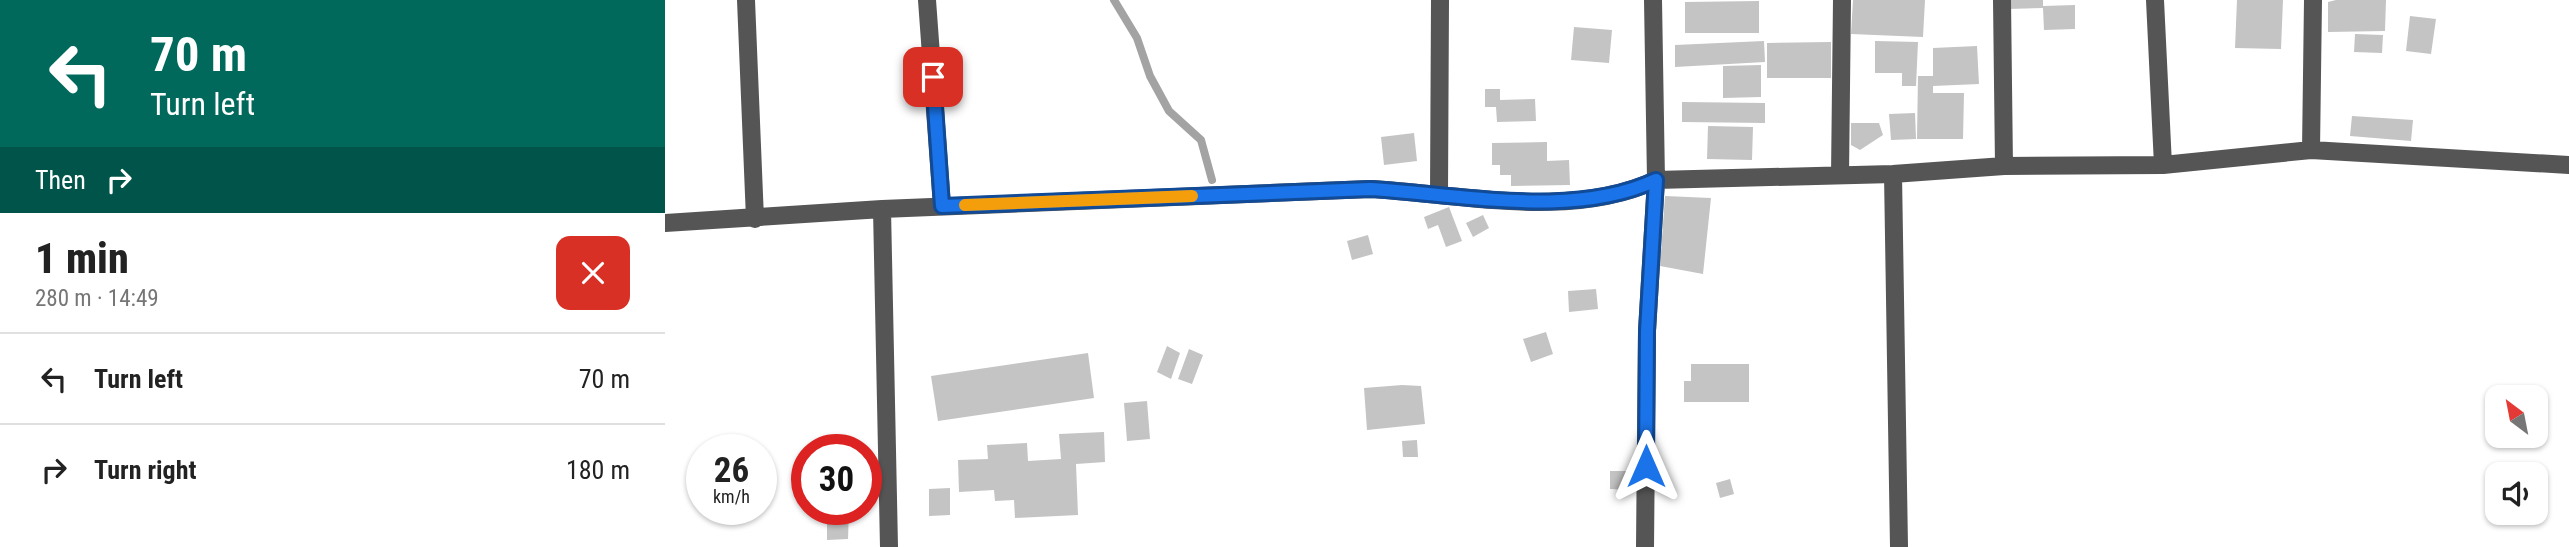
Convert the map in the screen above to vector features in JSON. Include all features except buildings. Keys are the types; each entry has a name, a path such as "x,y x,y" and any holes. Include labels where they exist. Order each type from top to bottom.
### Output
{"street":[{"path":"746,0 755,219"},
{"path":"927,0 942,206"},
{"path":"1439,193 1440,0"},
{"path":"1646,547 1647,331 1656,180 1653,0"},
{"path":"1840,175 1842,0"},
{"path":"2001,0 2004,166"},
{"path":"2155,0 2163,165"},
{"path":"2311,150 2313,0"},
{"path":"665,223 942,206 1370,189 1439,193 1482,200 1601,199 1629,193 1656,180 1893,174 2004,166 2163,165 2311,150 2569,164"},
{"path":"1893,174 1899,547"},
{"path":"882,209 889,547"}],"waterway":[{"path":"1114,0 1137,38 1150,76 1169,111 1201,140 1212,180"}],"slow traffic":[{"path":"965,205 1192,196"}],"route":[{"path":"933,77 942,206 1370,189 1439,193 1482,200 1601,199 1629,193 1656,180 1647,331 1646,466"}]}
